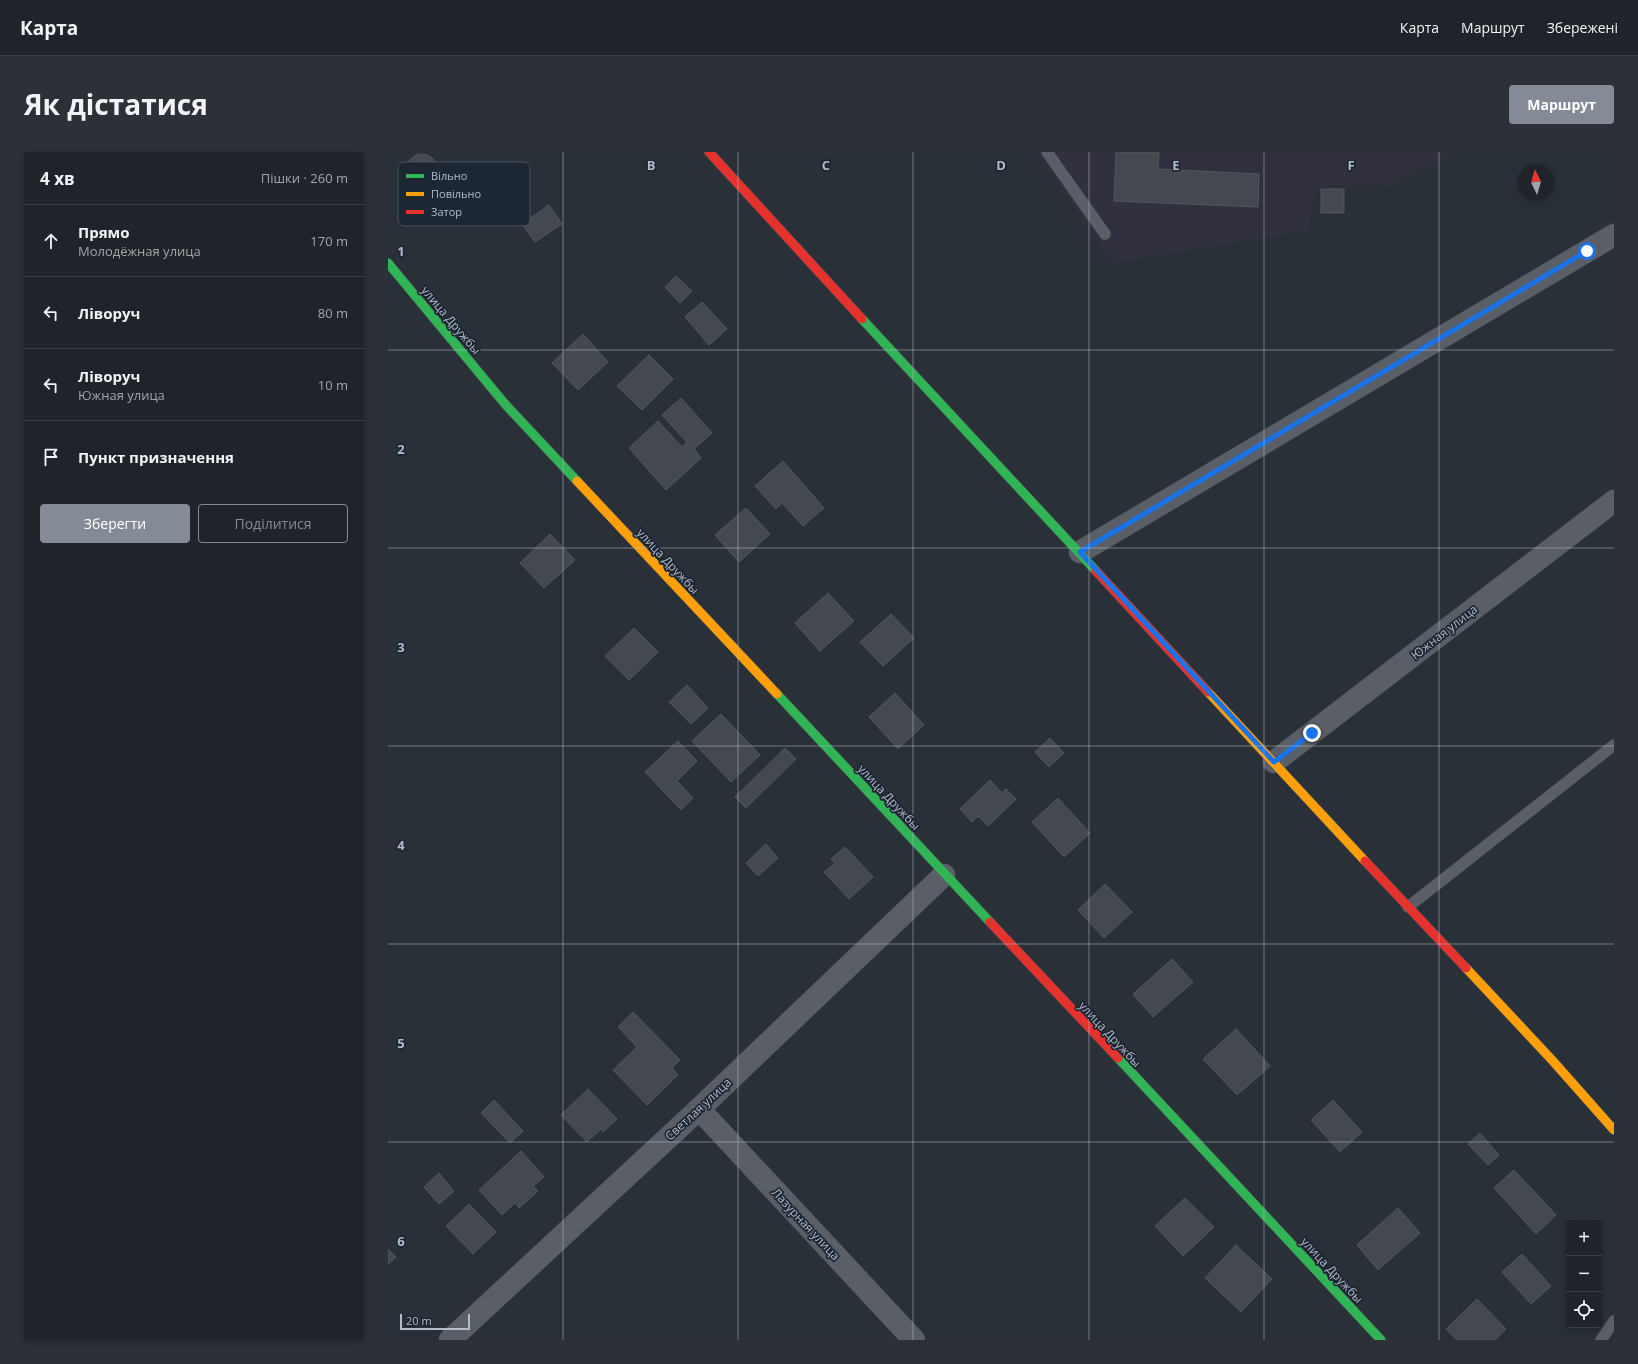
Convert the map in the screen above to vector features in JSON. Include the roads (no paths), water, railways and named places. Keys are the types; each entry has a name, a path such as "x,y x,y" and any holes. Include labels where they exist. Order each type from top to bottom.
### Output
{"street":[{"path":"709,152 898,360 1080,552 1408,907 1577,1087 1614,1130"},
{"path":"1080,552 1614,235"},
{"name":"улица Дружбы","path":"388,263 505,404 1381,1340"},
{"name":"Южная улица","path":"1274,762 1614,501"},
{"name":"Светлая улица","path":"450,1340 699,1109 944,874"},
{"name":"Лазурная улица","path":"699,1109 914,1340"}],"lane":[{"path":"1047,152 1105,234"},
{"path":"1408,907 1614,745"},
{"path":"1601,1340 1614,1320"}]}
